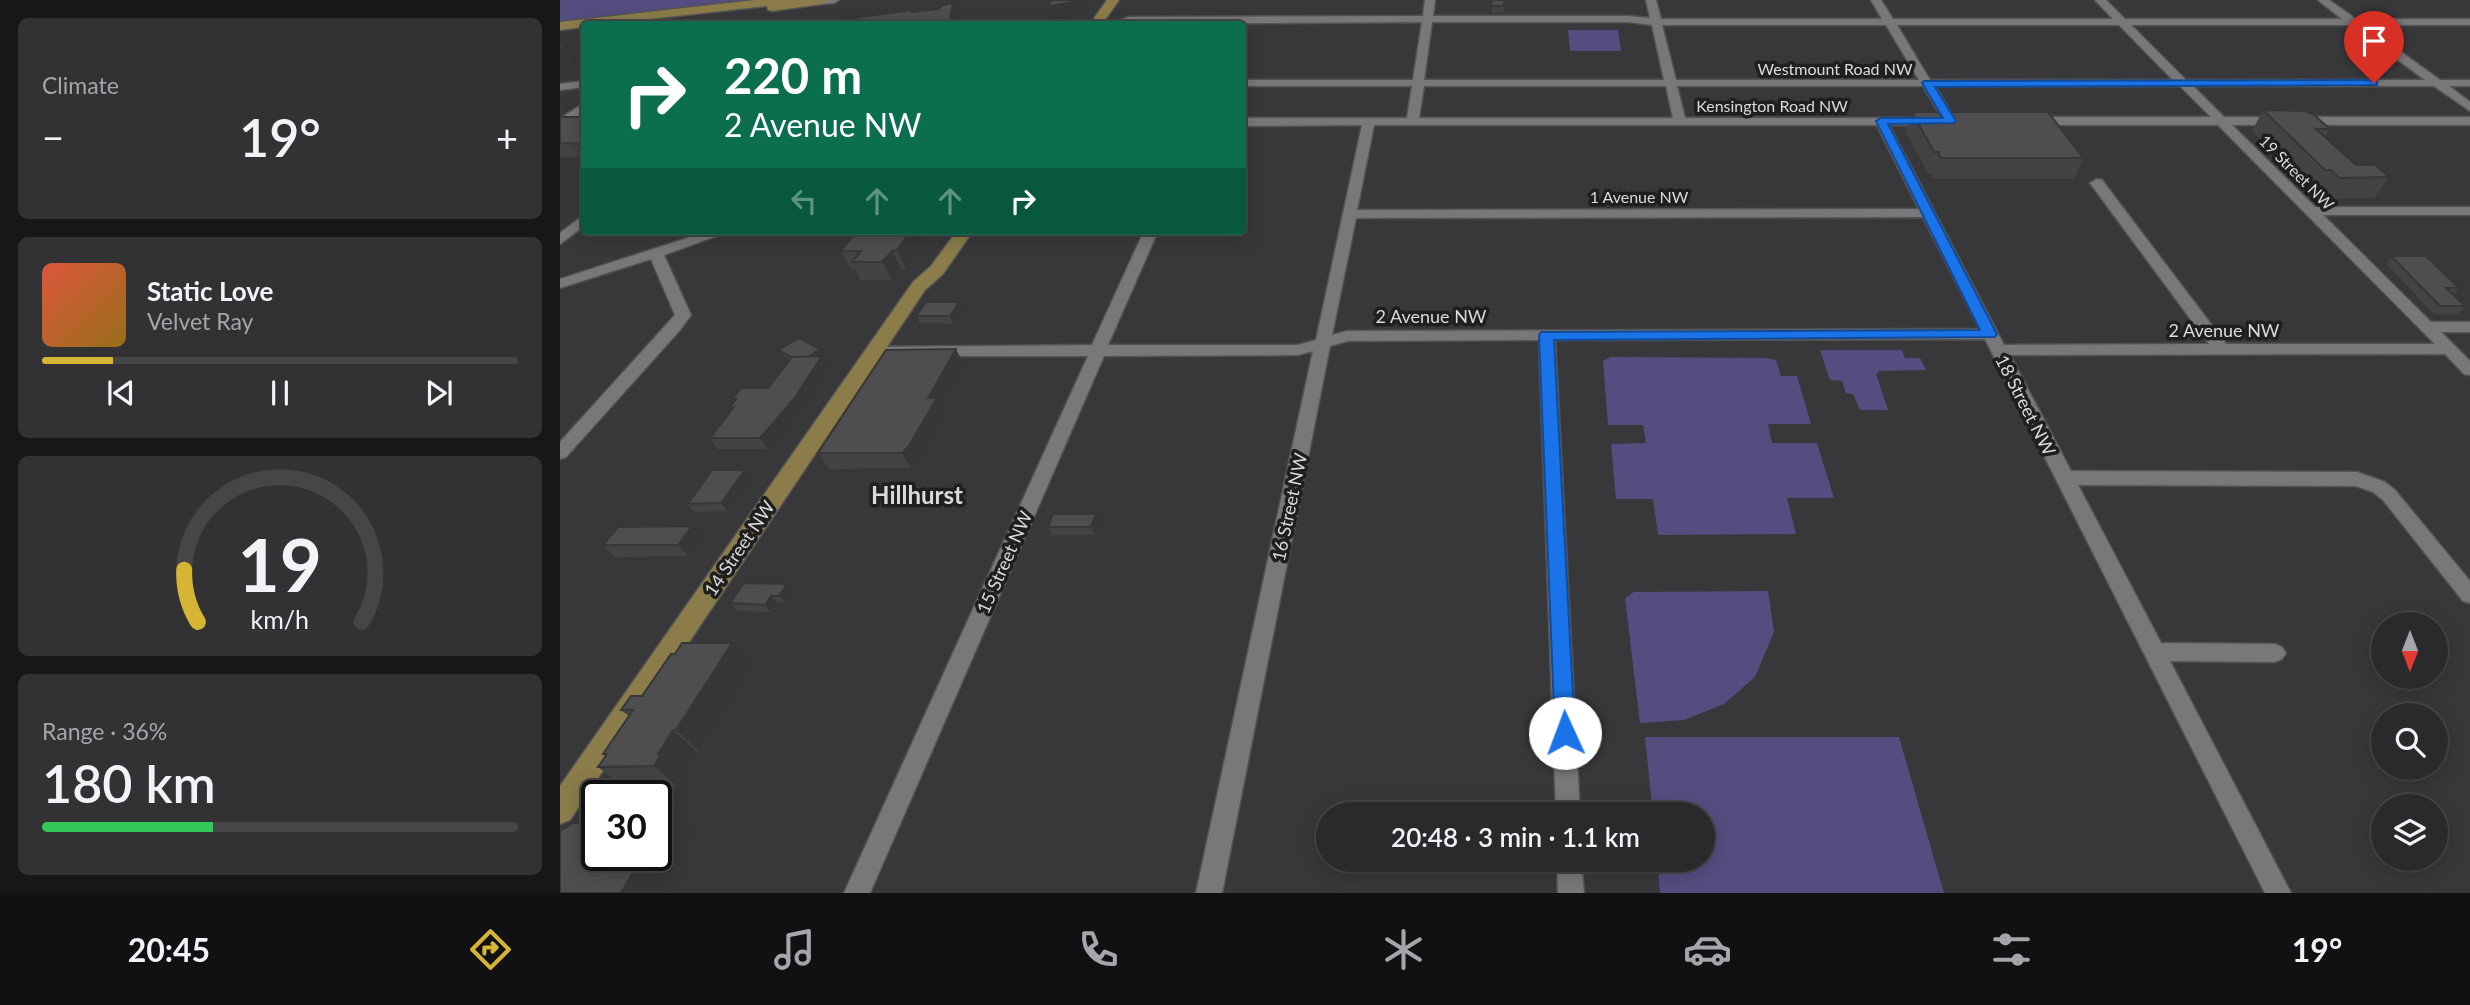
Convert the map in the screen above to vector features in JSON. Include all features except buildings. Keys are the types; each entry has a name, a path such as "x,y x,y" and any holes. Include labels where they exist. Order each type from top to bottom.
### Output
{"main road":[{"path":"603,21 786,0"},
{"path":"1098,21 1113,0"},
{"path":"643,21 815,1"},
{"path":"560,26 581,24"},
{"path":"560,31 581,28"},
{"name":"14 Street NW","path":"919,286 923,269 945,235"},
{"name":"14 Street NW","path":"560,810 919,286 937,270 962,235"}],"street":[{"path":"815,1 834,0"},
{"path":"1413,121 1430,0"},
{"path":"1651,0 1680,121"},
{"path":"1876,0 1928,83"},
{"name":"19 Street NW","path":"2100,0 2470,370"},
{"path":"2323,0 2470,107"},
{"path":"1125,21 1228,21"},
{"path":"1246,21 1627,26 1656,22 2470,22"},
{"path":"1246,25 1427,23"},
{"name":"Westmount Road NW","path":"1246,83 2470,83"},
{"name":"Kensington Road NW","path":"1246,122 1957,121 1928,83"},
{"path":"560,87 581,84"},
{"path":"562,121 581,109"},
{"path":"562,121 581,121"},
{"name":"16 Street NW","path":"1209,893 1368,121"},
{"name":"18 Street NW","path":"1881,121 2278,893"},
{"path":"2016,121 2470,121"},
{"path":"2097,183 2221,349"},
{"path":"2311,211 2470,211"},
{"name":"1 Avenue NW","path":"1349,214 1928,213"},
{"path":"560,240 581,222"},
{"path":"560,284 711,235"},
{"name":"15 Street NW","path":"857,893 1149,235"},
{"path":"560,453 675,327 683,314 656,253"},
{"path":"2427,327 2470,327"},
{"path":"1546,335 1567,802"},
{"name":"2 Avenue NW","path":"874,351 1298,350 1347,336 1546,335 1994,342 2221,349 2450,349"},
{"path":"2064,478 2357,479 2379,486 2389,495 2470,595"},
{"path":"2154,652 2275,653"},
{"path":"1569,872 1570,893"}],"shaded area":[{"path":"560,0 773,0 581,21 560,24"},
{"path":"1568,30 1618,30 1621,51 1570,51"},
{"path":"1820,350 1902,350 1905,358 1920,358 1926,370 1879,371 1876,374 1888,410 1860,410 1853,394 1846,393 1842,381 1830,380"},
{"path":"1611,357 1776,360 1781,376 1797,376 1811,424 1768,424 1772,443 1817,443 1834,498 1787,498 1796,534 1658,535 1653,499 1616,499 1611,444 1646,443 1643,425 1608,425 1603,361"},
{"path":"1768,591 1774,632 1755,677 1724,704 1684,720 1640,723 1625,598 1634,592"},
{"path":"1645,737 1899,737 1944,893 1660,893 1658,872 1715,872 1715,802 1652,802"}],"district":[{"name":"Hillhurst","path":"917,494"}],"route":[{"path":"1565,733 1546,335 1990,334 1881,121 1951,121 1928,83 2374,83"}]}
